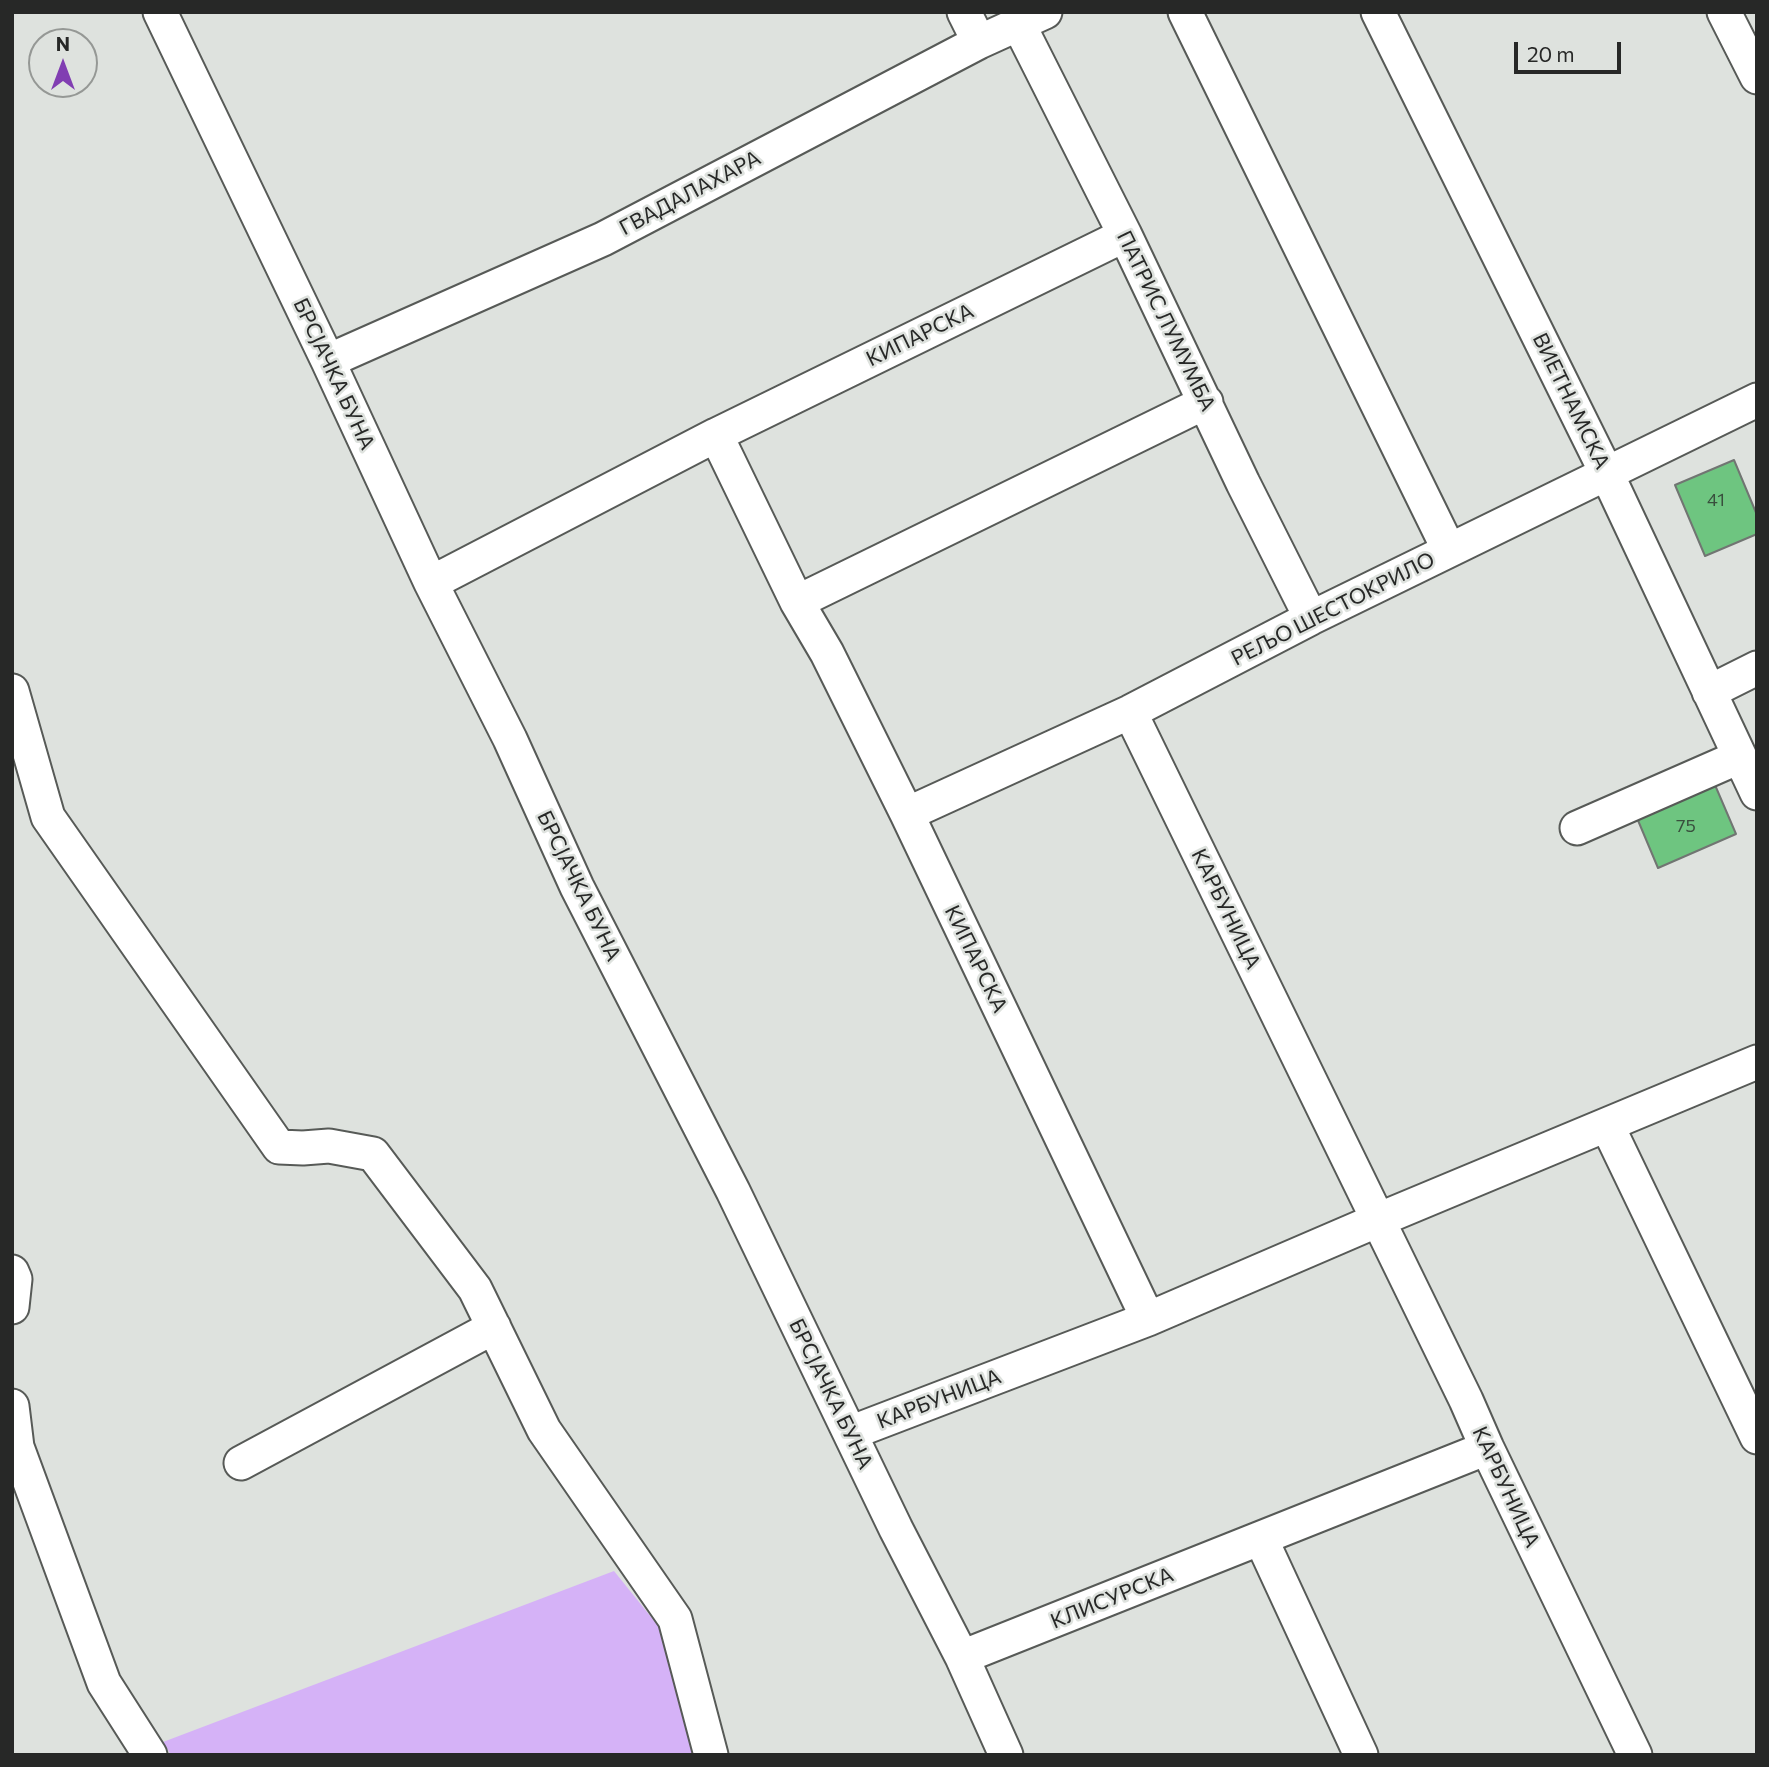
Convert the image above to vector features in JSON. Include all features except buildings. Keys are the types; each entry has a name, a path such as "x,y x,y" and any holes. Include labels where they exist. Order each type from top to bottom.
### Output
{"street":[{"name":"БРСЈАЧКА БУНА","path":"160,12 328,361 431,583 510,738 577,887 733,1191 962,1657 1006,1755"},
{"path":"964,12 979,43"},
{"path":"1185,12 1449,550"},
{"name":"ВИЕТНАМСКА","path":"1378,12 1606,472 1757,793"},
{"path":"1724,12 1757,77"},
{"name":"ГВАДАЛАХАРА","path":"328,361 603,239 979,43 1032,19"},
{"name":"ПАТРИС ЛУМУМБА","path":"1032,19 1125,235 1243,483 1311,618"},
{"name":"КИПАРСКА","path":"431,583 716,435 1125,235"},
{"name":"РЕЉО ШЕСТОКРИЛО","path":"907,814 1130,712 1311,618 1757,400"},
{"path":"797,602 1206,402"},
{"name":"КИПАРСКА","path":"716,435 797,602 827,653 907,814 1148,1319"},
{"path":"1709,692 1757,668"},
{"path":"12,691 48,817 279,1147 329,1146 373,1154 475,1290 544,1430 675,1619 711,1755"},
{"name":"КАРБУНИЦА","path":"1130,712 1466,1399 1487,1448 1636,1755"},
{"path":"1577,828 1739,757"},
{"name":"КАРБУНИЦА","path":"850,1433 1148,1319 1757,1062"},
{"path":"1607,1125 1757,1437"},
{"path":"12,1272 15,1279 12,1307"},
{"path":"241,1463 494,1327"},
{"path":"12,1406 17,1447 104,1683 150,1755"},
{"name":"КЛИСУРСКА","path":"962,1657 1487,1448"},
{"path":"1261,1539 1361,1755"}],"shaded area":[{"path":"614,1571 668,1638 694,1755 171,1755 163,1742"}]}
